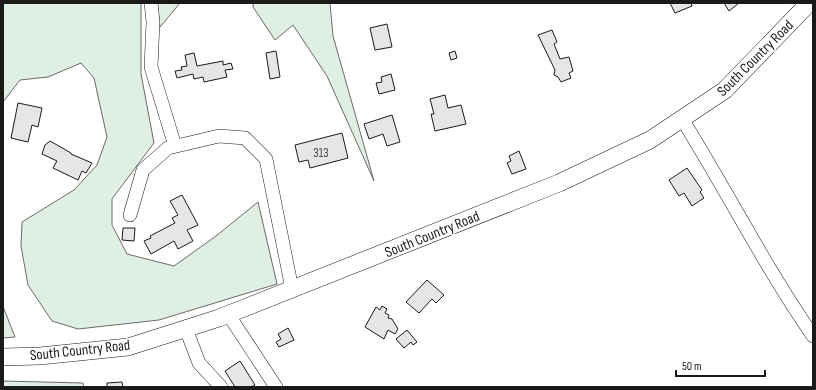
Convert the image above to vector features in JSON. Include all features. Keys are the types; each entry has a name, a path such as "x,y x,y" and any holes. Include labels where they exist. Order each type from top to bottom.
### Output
{"main road":[{"name":"South Country Road","path":"3,357 40,356 128,347 186,329 292,290 559,183 650,140 725,90 810,3"}],"lane":[{"path":"151,3 153,22 151,67 175,146"},
{"path":"682,119 716,172 783,294 813,336"},
{"path":"130,216 143,170 168,148 219,136 245,138 266,159 292,290"},
{"path":"228,314 276,387"},
{"path":"186,329 199,363 221,387"}],"green space":[{"path":"3,3 141,3 141,74 154,143 112,199 112,225 127,254 174,266 216,236 258,202 277,284 159,320 78,329 52,321 28,285 21,246 22,222 74,190 97,165 107,137 94,78 81,63 48,77 20,80 3,102"},
{"path":"157,3 180,3 160,27"},
{"path":"253,3 330,3 333,36 374,181 327,76 293,25 275,40 253,7"},
{"path":"3,306 4,309 15,337 3,338"},
{"path":"3,381 83,383 84,387 3,387"}],"building":[{"path":"670,3 691,3 692,6 675,13"},
{"path":"724,3 739,3 729,11"},
{"path":"387,24 392,47 375,50 370,28"},
{"path":"552,30 557,42 554,44 560,59 569,57 573,71 569,73 571,78 561,82 558,77 554,75 555,70 538,35"},
{"path":"276,51 280,77 270,79 266,53"},
{"path":"455,51 457,58 451,60 449,53"},
{"path":"194,53 197,66 223,61 223,65 231,63 233,69 225,70 227,77 204,82 203,77 194,79 193,74 177,78 175,71 182,70 181,67 187,66 185,55"},
{"path":"391,74 395,90 379,94 376,83 382,82 381,77"},
{"path":"445,95 448,108 461,105 466,124 435,131 431,114 434,114 430,99"},
{"path":"18,103 42,108 38,127 32,125 28,142 11,138"},
{"path":"392,115 400,142 387,146 383,134 369,139 364,124"},
{"path":"342,133 348,158 310,168 308,160 299,162 295,145"},
{"path":"50,141 71,154 92,163 86,173 82,171 78,180 53,168 57,161 42,154 45,145"},
{"path":"519,151 526,169 512,174 507,163 511,161 509,156"},
{"path":"687,168 702,190 700,192 704,198 692,206 684,193 679,196 669,180"},
{"path":"182,195 198,225 187,230 193,241 178,249 174,241 151,254 144,241 151,238 150,236 175,223 172,218 178,215 170,201"},
{"path":"123,228 135,228 134,241 122,240"},
{"path":"427,280 444,295 436,303 432,299 419,313 406,302"},
{"path":"382,306 387,309 385,313 389,315 388,318 392,319 398,329 395,334 388,330 384,339 365,327 376,307 380,310"},
{"path":"288,328 294,340 279,347 276,342 281,339 278,334"},
{"path":"407,330 417,342 413,345 411,342 404,348 396,339"},
{"path":"240,361 255,385 251,387 235,387 225,371"},
{"path":"122,382 123,387 107,387 107,383"}]}
